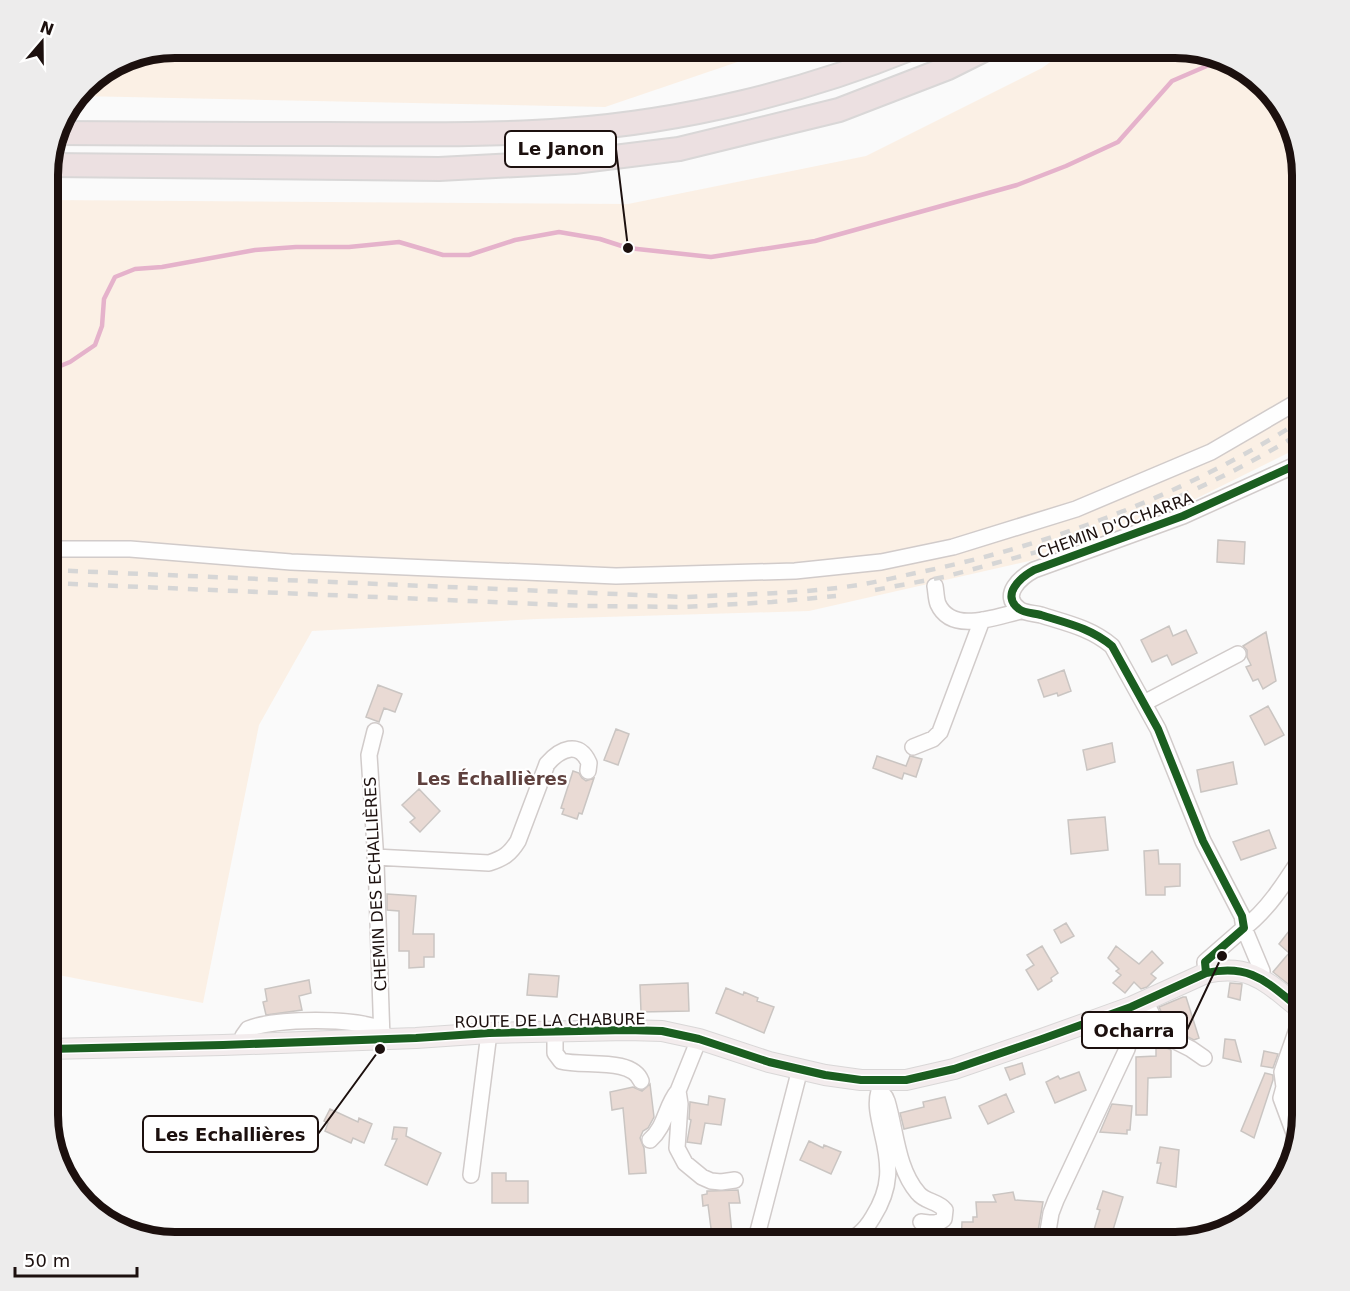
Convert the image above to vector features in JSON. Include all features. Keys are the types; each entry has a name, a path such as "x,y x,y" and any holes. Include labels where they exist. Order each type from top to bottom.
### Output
{"highway":[{"path":"66,134 466,135 566,130 682,114 758,98 834,77 885,58"},
{"path":"59,165 439,168 574,162 679,149 839,110 968,58"}],"main road":[{"name":"ROUTE DE LA CHABURE","path":"59,1049 244,1043 382,1034 662,1031 699,1039 770,1062 879,1086 954,1069 1138,1004 1206,974 1232,970 1246,972 1260,978 1292,1004"}],"street":[{"path":"59,549 130,549 291,562 616,576 795,571 881,562 953,547 1076,509 1211,452 1291,405"},
{"name":"CHEMIN D'OCHARRA","path":"1021,611 1013,604 1015,584 1034,570 1183,516 1291,467"},
{"path":"935,586 937,603 953,619 966,622 1021,611 1078,626 1101,636 1112,646 1167,749 1203,841 1242,916 1244,928 1262,970 1260,978"},
{"path":"913,747 933,739 940,732 982,620"},
{"path":"1144,703 1238,654"},
{"name":"CHEMIN DES ECHALLIÈRES","path":"375,731 369,755 382,1034"},
{"path":"375,857 489,862 501,859 512,851 518,841 547,764 554,756 563,750 573,749 583,753 589,763 588,771"},
{"path":"1206,974 1205,962 1244,928 1271,900 1292,871"},
{"path":"1138,1004 1161,1034 1204,1058"},
{"path":"1048,1232 1056,1200 1128,1049 1138,1004"},
{"path":"555,1031 555,1053 561,1061 626,1066 637,1073 641,1081"},
{"path":"471,1175 489,1033"},
{"path":"650,1140 660,1130 699,1039"},
{"path":"1291,1124 1281,1098 1284,1087 1282,1072 1292,1039"},
{"path":"758,1232 800,1069"},
{"path":"879,1086 887,1101 902,1163 910,1181 927,1201 942,1206 945,1210 944,1219 940,1222 921,1222"},
{"path":"860,1232 869,1224 878,1209 886,1191 890,1167 876,1105 879,1086"},
{"path":"678,1091 680,1104 677,1148 685,1163 702,1177 711,1181 735,1180"}],"shaded area":[{"path":"176,58 750,58 605,107 90,96 117,74 138,65"},
{"path":"1056,58 1174,58 1197,61 1219,67 1239,78 1257,93 1272,111 1283,131 1291,168 1291,451 1161,516 1038,559 809,611 537,619 312,631 259,725 203,1003 59,975 59,200 628,204 866,156 1042,68"}],"building":[{"path":"1218,540 1245,542 1244,564 1217,562"},
{"path":"1169,626 1173,636 1186,630 1197,653 1172,665 1167,655 1152,662 1141,640"},
{"path":"1266,632 1276,681 1263,689 1258,679 1253,681 1246,667 1251,665 1247,657 1247,650 1243,646"},
{"path":"1064,670 1071,691 1058,696 1057,693 1044,697 1038,680"},
{"path":"378,685 402,694 395,712 384,708 379,722 366,717"},
{"path":"1268,706 1284,735 1265,745 1250,716"},
{"path":"616,729 629,734 618,765 604,760"},
{"path":"1112,743 1115,762 1087,770 1083,750"},
{"path":"877,756 906,766 910,756 922,759 916,777 904,773 902,779 873,768"},
{"path":"1233,762 1237,784 1201,792 1197,770"},
{"path":"573,771 579,773 586,781 594,778 582,814 579,813 577,819 562,814 564,809 561,808"},
{"path":"419,789 440,811 420,832 410,822 415,818 402,805"},
{"path":"1105,817 1108,850 1071,854 1068,820"},
{"path":"1269,830 1276,848 1241,860 1233,842"},
{"path":"1158,850 1159,864 1180,864 1180,886 1165,887 1165,895 1146,895 1144,851"},
{"path":"387,894 416,896 413,934 434,934 434,957 424,957 424,967 409,968 409,951 399,951 399,911 387,910"},
{"path":"1066,923 1074,936 1061,943 1054,930"},
{"path":"1289,931 1292,934 1292,987 1273,972 1289,953 1279,944"},
{"path":"1042,946 1058,973 1051,978 1052,981 1038,990 1026,970 1034,965 1027,955"},
{"path":"1116,946 1139,964 1152,951 1163,963 1151,974 1156,978 1147,987 1141,989 1134,982 1125,993 1113,983 1121,975 1116,971 1119,969 1108,958"},
{"path":"529,974 559,976 557,997 527,995"},
{"path":"309,980 311,993 299,996 302,1010 266,1015 263,1002 267,1001 265,989"},
{"path":"688,983 689,1011 641,1012 640,985"},
{"path":"1230,983 1242,984 1240,1000 1228,997"},
{"path":"726,988 743,995 744,992 758,998 757,1001 774,1007 764,1033 716,1013"},
{"path":"1186,997 1199,1038 1194,1040 1168,1027 1159,1007"},
{"path":"1225,1039 1235,1040 1241,1062 1223,1058"},
{"path":"1156,1043 1171,1050 1171,1077 1148,1078 1147,1115 1136,1115 1136,1057 1156,1056"},
{"path":"1264,1051 1278,1054 1273,1068 1261,1066"},
{"path":"1022,1063 1025,1074 1010,1080 1005,1068"},
{"path":"1079,1072 1086,1090 1055,1103 1046,1082 1058,1076 1060,1079"},
{"path":"1265,1073 1273,1075 1273,1080 1254,1138 1241,1131"},
{"path":"650,1084 654,1117 640,1138 644,1148 646,1173 629,1174 623,1108 612,1110 610,1092 633,1087 642,1091"},
{"path":"1006,1094 1014,1112 988,1124 979,1106"},
{"path":"709,1096 725,1099 721,1125 705,1123 701,1144 687,1142 691,1120 689,1119 690,1102 708,1105"},
{"path":"945,1097 951,1118 904,1129 900,1113 924,1107 923,1102"},
{"path":"1112,1104 1132,1106 1130,1130 1127,1130 1127,1134 1100,1132"},
{"path":"330,1109 358,1122 359,1118 372,1124 364,1143 353,1138 351,1143 325,1131 328,1123 324,1121"},
{"path":"394,1127 407,1128 406,1136 441,1153 427,1185 385,1165 397,1139 392,1139"},
{"path":"809,1141 823,1148 824,1145 841,1152 831,1174 800,1160"},
{"path":"1160,1147 1179,1150 1176,1187 1157,1183 1161,1163 1157,1163"},
{"path":"492,1173 506,1173 506,1181 528,1181 528,1203 492,1203"},
{"path":"738,1190 740,1203 729,1203 732,1232 711,1232 708,1205 703,1206 702,1195 707,1194 707,1191"},
{"path":"1103,1191 1123,1197 1112,1232 1093,1232 1100,1210 1097,1209"},
{"path":"1013,1192 1015,1200 1043,1202 1038,1232 962,1232 962,1222 973,1222 973,1217 977,1217 976,1202 996,1202 993,1195"}],"waterway":[{"path":"59,366 95,345 102,326 104,299 115,277 135,269 162,267 255,250 349,247 399,242 443,255 469,255 515,240 559,232 600,239 628,248 711,257 815,241 1017,185 1066,166 1118,142 1172,81 1210,65"}],"railway":[{"path":"59,570 686,597 837,588 880,581 967,561 1067,532 1116,514 1211,472 1291,426"},
{"path":"1161,504 1233,471 1291,438"},
{"path":"875,590 944,577 1044,550"},
{"path":"59,583 587,606 684,607 836,596"}],"cycle path":[{"path":"1206,973 1205,962 1244,928 1242,916 1203,841 1158,729 1112,646 1078,627 1021,610 1014,604 1012,592 1023,577 1034,570 1183,516 1291,467"},
{"path":"59,1049 416,1038 489,1033 662,1031 699,1039 769,1062 825,1075 861,1080 906,1080 954,1069 1042,1039 1131,1007 1206,973 1222,971 1248,973 1269,984 1292,1002"}],"place":[{"name":"Le Janon","path":"628,248"},
{"name":"Ocharra","path":"1222,956"},
{"name":"Les Echallières","path":"380,1049"}],"district":[{"name":"Les Échallières","path":"492,779"}]}
